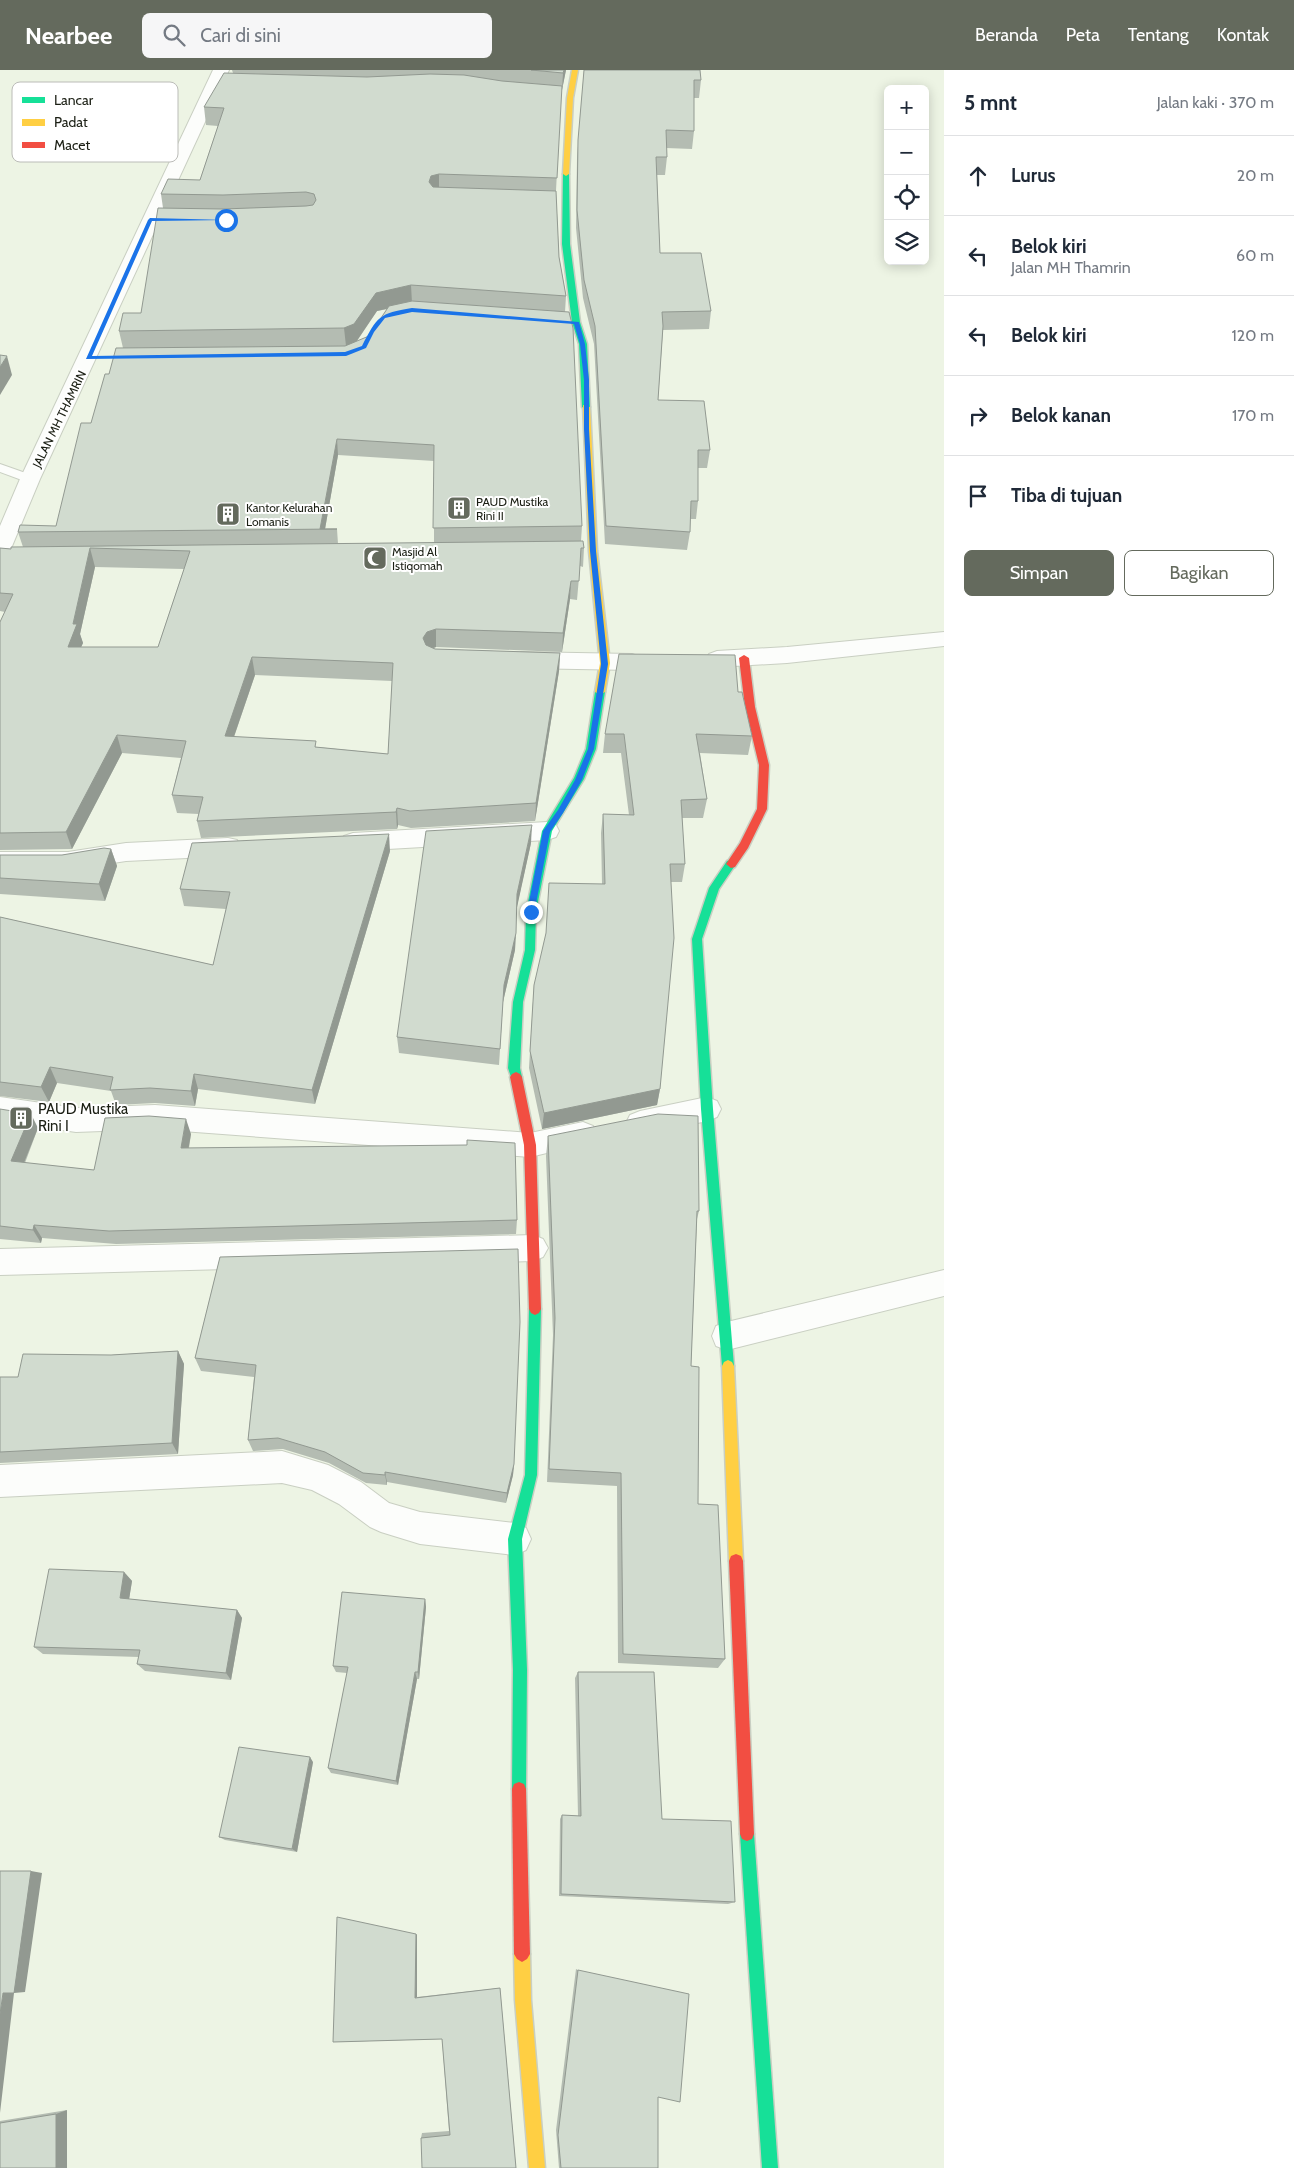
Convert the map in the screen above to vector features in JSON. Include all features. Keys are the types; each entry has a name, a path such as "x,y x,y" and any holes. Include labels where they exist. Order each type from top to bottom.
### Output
{"street":[{"path":"537,2168 523,2000 519,1840 520,1670 515,1539 531,1475 536,1335 530,1145 514,1068 518,1002 530,950 531,912 546,831 561,812 579,780 591,749 605,664 583,551 586,380 583,344 576,322 566,244 565,203 570,98 575,70"},
{"path":"218,77 235,84"},
{"name":"JALAN MH THAMRIN","path":"178,161 218,77"},
{"path":"551,96 570,98"},
{"name":"JALAN MH THAMRIN","path":"7,555 30,478 88,358 178,162"},
{"path":"546,202 565,203"},
{"path":"150,220 169,220"},
{"path":"557,321 576,322"},
{"path":"88,358 108,358"},
{"path":"694,660 787,655 944,638"},
{"path":"744,658 750,707 764,765 762,809 744,845 714,888 697,939 707,1109 727,1336 749,1880 770,2168"},
{"path":"505,660 605,664 654,661"},
{"path":"330,843 546,831"},
{"path":"0,861 68,861 126,852 252,846"},
{"path":"0,1109 76,1120 155,1116 530,1145 707,1109"},
{"path":"0,1262 533,1248"},
{"path":"727,1336 944,1283"},
{"path":"0,1481 282,1467 318,1476 350,1493 381,1516 389,1519 420,1528 515,1539"}],"lane":[{"path":"0,468 30,478"}],"building":[{"path":"531,70 564,70 563,73"},
{"path":"584,70 700,70 701,80 694,80 694,131 666,130 667,157 656,157 660,253 701,253 711,311 662,312 663,326 658,400 704,401 710,450 698,450 698,501 691,501 690,532 606,526 595,326 584,280 577,210 578,140"},
{"path":"224,73 367,77 430,74 464,75 502,81 562,86 557,178 439,174 431,176 429,182 433,187 556,191 559,257 566,296 411,285 376,293 354,324 344,328 119,331 123,313 141,313 158,208 223,209 306,206 313,205 316,200 314,194 306,192 223,195 161,194 168,179 200,180 224,108 204,107"},
{"path":"412,301 569,312 573,328 582,526 433,528 434,445 337,439 320,529 337,529 18,532 20,525 56,526 81,423 91,423 105,374 109,374 116,348 345,346 369,336 389,306"},
{"path":"0,355 7,356 0,367"},
{"path":"583,541 584,548 581,548 579,581 571,581 563,633 436,629 427,632 423,638 426,645 435,649 560,653 536,803 410,811 397,808 396,812 197,821 203,797 172,795 186,741 117,735 66,832 0,833 0,622 13,594 0,593 0,548 11,549 11,547","holes":["90,548 190,551 158,647 68,647 77,624 73,624","252,657 393,663 388,754 315,747 316,741 225,736"]},
{"path":"619,654 735,655 738,692 742,692 752,736 696,734 707,799 681,800 685,864 670,864 674,938 660,1089 544,1113 530,1051 534,985 546,933 549,883 605,884 603,814 634,815 624,734 605,734"},
{"path":"532,825 517,894 516,933 504,985 500,1049 397,1037 426,831"},
{"path":"389,834 312,1090 194,1074 191,1091 150,1088 110,1090 113,1077 50,1067 41,1087 0,1082 0,917 213,965 230,892 180,889 192,843"},
{"path":"104,848 111,849 99,884 0,878 0,855 62,855"},
{"path":"0,1109 31,1114 11,1161 94,1170 105,1118 149,1116 186,1119 181,1148 467,1145 467,1140 515,1143 517,1220 109,1231 34,1225 33,1230 0,1226"},
{"path":"658,1114 698,1116 699,1211 697,1211 691,1366 699,1367 698,1504 718,1505 725,1659 623,1654 621,1473 549,1469 555,1318 548,1136"},
{"path":"518,1249 520,1322 514,1464 507,1493 385,1472 385,1475 363,1473 325,1452 278,1438 248,1440 256,1365 195,1358 220,1257"},
{"path":"178,1351 172,1443 0,1452 0,1377 18,1377 23,1354 111,1355"},
{"path":"49,1569 124,1572 120,1598 237,1610 226,1673 137,1664 140,1650 34,1647"},
{"path":"342,1592 425,1599 418,1672 415,1672 396,1781 328,1768 348,1667 333,1666"},
{"path":"578,1672 654,1672 662,1819 731,1821 735,1902 561,1894 562,1815 581,1816"},
{"path":"239,1747 310,1757 292,1849 219,1837"},
{"path":"0,1871 31,1871 14,1993 3,1993 0,2014"},
{"path":"337,1917 416,1934 415,1998 500,1988 516,2168 422,2168 421,2138 450,2135 442,2039 333,2042"},
{"path":"578,1970 689,1994 680,2102 658,2097 658,2168 561,2168 558,2135"},
{"path":"56,2114 56,2168 0,2168 0,2123"}],"traffic: fast":[{"path":"566,174 566,244 576,322 583,344 586,407"},
{"path":"516,1077 514,1068 518,1002 530,950 531,912 547,831 579,779 591,749 600,692"},
{"path":"728,1366 707,1109 697,939 714,888 731,864"},
{"path":"519,1789 520,1670 515,1539 531,1475 535,1309"},
{"path":"747,1834 770,2168"}],"traffic: slow":[{"path":"566,174 570,98 575,70"},
{"path":"586,407 593,551 605,663 600,692"},
{"path":"728,1366 736,1561"},
{"path":"522,1954 523,2000 537,2168"}],"traffic: jam":[{"path":"731,864 744,845 762,809 764,765 750,707 744,658"},
{"path":"516,1077 530,1145 535,1309"},
{"path":"736,1561 747,1834"},
{"path":"519,1789 522,1954"}],"place":[{"name":"PAUD Mustika Rini II","path":"459,508"},
{"name":"Kantor Kelurahan Lomanis","path":"228,514"},
{"name":"Masjid Al Istiqomah","path":"375,558"},
{"name":"PAUD Mustika Rini I","path":"21,1118"}],"route":[{"path":"226,220 150,220 88,358 346,354 356,352 364,347 383,317 412,310 576,322 583,344 593,551 605,664 591,749 579,780 561,812 546,831 531,912"}]}
